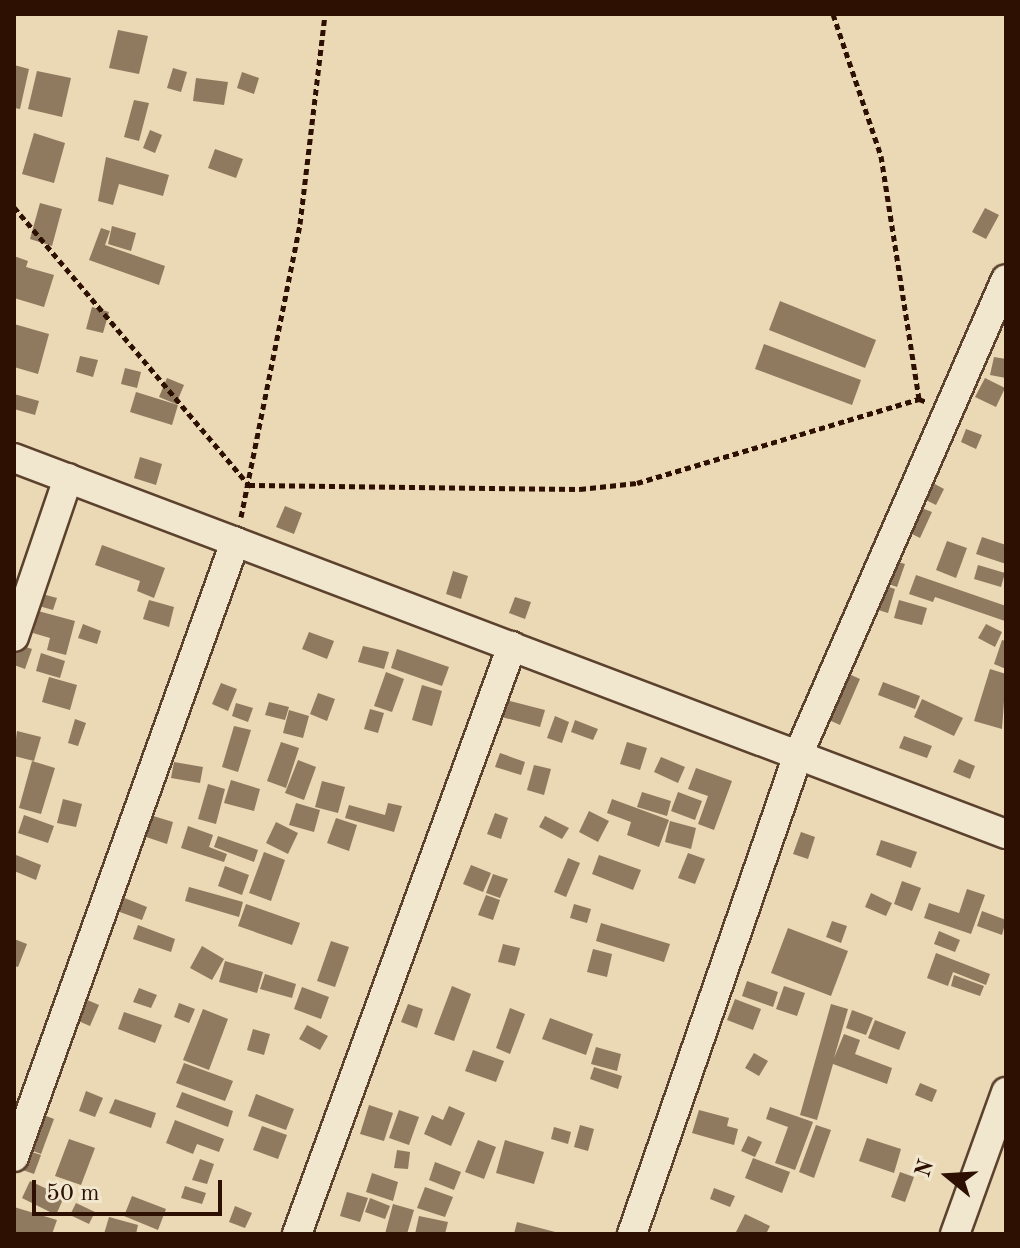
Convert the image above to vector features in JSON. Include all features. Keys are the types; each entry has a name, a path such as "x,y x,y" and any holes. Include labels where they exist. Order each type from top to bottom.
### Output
{"street":[{"path":"632,1234 798,755 1006,279"},
{"path":"14,458 1006,834"},
{"path":"14,637 68,478"},
{"path":"14,1157 235,542"},
{"path":"297,1234 512,646"},
{"path":"955,1234 1006,1092"}],"path":[{"path":"249,485 300,224 325,14"},
{"path":"14,207 249,485 580,489 637,483 919,399 881,156 833,14"}],"building":[{"path":"118,30 148,36 139,74 109,68"},
{"path":"14,65 29,69 20,109 14,108"},
{"path":"173,68 187,72 181,92 167,88"},
{"path":"37,71 71,78 62,117 28,109"},
{"path":"242,72 259,78 254,94 237,88"},
{"path":"196,78 228,82 224,105 193,101"},
{"path":"134,100 149,103 139,141 124,137"},
{"path":"150,130 162,135 155,153 143,148"},
{"path":"34,133 65,143 54,183 22,174"},
{"path":"215,149 243,159 236,178 208,168"},
{"path":"106,157 169,175 163,196 119,184 113,205 98,201"},
{"path":"40,203 62,209 52,246 30,239"},
{"path":"985,208 999,215 986,239 972,232"},
{"path":"112,226 136,233 131,251 108,244"},
{"path":"101,228 110,231 105,245 165,266 159,285 89,260"},
{"path":"14,256 28,261 26,267 54,275 44,307 14,298"},
{"path":"780,301 876,340 865,368 769,330"},
{"path":"92,307 109,312 103,333 86,329"},
{"path":"14,324 49,334 38,374 14,367"},
{"path":"764,344 861,380 852,405 755,369"},
{"path":"80,356 98,360 93,377 76,372"},
{"path":"994,357 1006,359 1006,378 990,375"},
{"path":"125,368 141,372 137,388 121,384"},
{"path":"167,378 184,385 176,404 159,397"},
{"path":"985,378 1005,388 996,407 975,397"},
{"path":"136,392 178,405 172,425 130,412"},
{"path":"14,394 39,401 35,415 14,409"},
{"path":"966,429 982,435 976,449 961,442"},
{"path":"140,457 162,464 156,485 134,478"},
{"path":"931,482 944,489 936,505 922,498"},
{"path":"285,506 302,513 294,534 276,527"},
{"path":"919,507 932,512 920,538 908,532"},
{"path":"982,537 1006,545 1006,564 976,554"},
{"path":"947,541 967,548 956,578 936,570"},
{"path":"102,545 165,568 154,598 137,591 140,581 95,565"},
{"path":"888,559 905,564 897,587 880,581"},
{"path":"978,565 1005,573 1001,587 974,579"},
{"path":"453,571 468,576 461,599 446,594"},
{"path":"916,575 1006,606 1005,621 935,597 933,602 909,594"},
{"path":"877,583 895,589 888,613 869,607"},
{"path":"35,592 57,598 53,610 32,604"},
{"path":"515,597 531,602 525,619 509,613"},
{"path":"149,600 174,607 169,627 143,619"},
{"path":"899,600 927,608 922,625 894,618"},
{"path":"38,611 75,621 66,655 47,650 50,638 33,633"},
{"path":"83,624 101,631 97,644 78,638"},
{"path":"986,624 1002,632 995,647 978,638"},
{"path":"309,632 334,641 327,659 302,649"},
{"path":"1002,640 1006,641 1006,669 994,664"},
{"path":"14,643 32,649 25,669 14,665"},
{"path":"363,646 389,652 384,669 358,662"},
{"path":"397,649 449,667 442,686 391,668"},
{"path":"41,653 65,661 60,678 36,671"},
{"path":"838,669 860,679 840,725 818,715"},
{"path":"990,669 1006,674 1002,729 974,721"},
{"path":"386,672 404,679 392,712 374,706"},
{"path":"49,677 77,685 70,710 42,702"},
{"path":"883,682 920,696 915,709 878,695"},
{"path":"221,683 237,689 228,711 212,704"},
{"path":"422,685 442,691 432,726 412,720"},
{"path":"318,693 335,699 327,721 310,714"},
{"path":"502,699 545,710 540,727 498,716"},
{"path":"922,699 963,718 954,736 914,717"},
{"path":"269,702 289,707 285,720 265,715"},
{"path":"236,703 253,708 248,722 232,716"},
{"path":"370,709 384,713 378,733 364,729"},
{"path":"289,710 309,716 303,738 283,733"},
{"path":"555,716 569,722 562,743 547,738"},
{"path":"75,719 86,723 78,746 68,743"},
{"path":"575,720 598,729 593,740 571,732"},
{"path":"234,726 251,730 238,772 222,767"},
{"path":"17,731 41,737 34,761 14,756"},
{"path":"904,736 932,746 927,758 899,748"},
{"path":"281,742 299,748 286,788 267,781"},
{"path":"627,742 647,748 640,770 620,764"},
{"path":"500,753 525,762 521,775 495,767"},
{"path":"661,757 685,767 678,783 654,772"},
{"path":"959,759 975,766 970,779 953,772"},
{"path":"298,760 316,767 304,800 285,793"},
{"path":"32,761 55,768 41,814 19,808"},
{"path":"174,762 203,767 200,783 171,778"},
{"path":"534,765 551,769 544,795 527,790"},
{"path":"696,768 732,781 714,830 698,824 708,796 688,789"},
{"path":"231,780 260,789 254,811 224,803"},
{"path":"322,781 345,787 338,813 315,807"},
{"path":"208,784 225,789 216,824 198,819"},
{"path":"642,792 671,801 667,816 637,807"},
{"path":"678,792 702,801 695,820 671,811"},
{"path":"63,799 82,804 76,827 57,823"},
{"path":"612,799 669,820 659,847 627,835 631,822 607,813"},
{"path":"296,803 320,810 314,832 289,825"},
{"path":"388,803 402,806 394,832 345,818 349,805 385,815"},
{"path":"589,811 609,821 598,842 579,832"},
{"path":"495,813 508,818 501,839 487,834"},
{"path":"24,815 54,826 48,843 18,833"},
{"path":"150,815 173,822 167,844 143,836"},
{"path":"545,816 569,828 562,839 539,827"},
{"path":"336,818 357,825 349,851 327,843"},
{"path":"670,821 696,828 691,849 665,842"},
{"path":"276,822 298,833 288,854 266,843"},
{"path":"188,826 213,835 209,847 227,854 224,862 181,848"},
{"path":"801,832 815,837 808,859 793,854"},
{"path":"218,836 258,850 254,862 214,847"},
{"path":"881,840 917,852 911,868 876,855"},
{"path":"264,852 285,860 271,901 249,893"},
{"path":"688,853 705,859 695,884 678,878"},
{"path":"16,855 41,865 36,880 14,871"},
{"path":"599,855 641,870 633,890 592,874"},
{"path":"568,858 580,863 566,897 554,892"},
{"path":"471,865 491,873 483,892 463,884"},
{"path":"225,866 249,875 242,895 218,886"},
{"path":"493,874 508,879 500,898 486,893"},
{"path":"902,881 921,888 912,911 894,904"},
{"path":"189,887 243,902 239,917 185,901"},
{"path":"967,889 985,895 971,934 924,918 929,903 959,913"},
{"path":"871,893 892,903 886,916 865,907"},
{"path":"486,895 500,900 493,920 478,915"},
{"path":"122,897 147,907 142,920 117,911"},
{"path":"246,904 300,923 292,945 238,926"},
{"path":"574,904 591,909 587,923 570,918"},
{"path":"982,911 1006,920 1002,935 977,926"},
{"path":"832,921 847,926 841,943 826,937"},
{"path":"601,923 670,944 664,962 596,941"},
{"path":"138,925 175,939 171,952 133,939"},
{"path":"788,928 848,951 831,996 771,973"},
{"path":"939,931 960,940 955,952 934,944"},
{"path":"14,939 27,944 18,967 14,966"},
{"path":"331,941 349,947 335,987 317,981"},
{"path":"503,944 520,948 515,966 498,962"},
{"path":"202,946 224,959 212,980 190,968"},
{"path":"593,949 612,954 607,977 587,972"},
{"path":"936,953 990,974 986,985 953,972 948,986 927,978"},
{"path":"225,961 263,972 257,993 219,982"},
{"path":"265,974 296,984 292,998 260,989"},
{"path":"954,975 984,986 980,996 951,986"},
{"path":"747,981 778,992 773,1007 742,996"},
{"path":"452,986 471,994 454,1041 434,1034"},
{"path":"784,986 805,993 797,1016 776,1009"},
{"path":"302,987 329,997 321,1019 294,1009"},
{"path":"139,988 157,995 151,1008 133,1002"},
{"path":"85,999 99,1005 90,1026 76,1020"},
{"path":"735,999 761,1009 753,1030 727,1020"},
{"path":"179,1003 195,1009 189,1023 174,1017"},
{"path":"408,1004 423,1009 417,1028 401,1022"},
{"path":"831,1004 848,1009 834,1058 844,1034 860,1040 855,1054 892,1068 887,1084 833,1064 817,1120 800,1115"},
{"path":"510,1008 525,1014 510,1054 496,1048"},
{"path":"203,1009 228,1019 209,1070 183,1060"},
{"path":"852,1010 873,1018 866,1035 846,1028"},
{"path":"124,1012 162,1025 155,1043 118,1029"},
{"path":"550,1018 593,1034 586,1055 542,1039"},
{"path":"875,1020 906,1032 899,1050 868,1038"},
{"path":"307,1025 328,1036 320,1050 299,1039"},
{"path":"253,1029 270,1034 264,1055 247,1050"},
{"path":"596,1047 621,1054 617,1071 591,1064"},
{"path":"473,1050 504,1061 496,1082 465,1071"},
{"path":"754,1053 768,1061 759,1076 745,1068"},
{"path":"184,1063 233,1081 225,1101 176,1083"},
{"path":"594,1067 622,1076 618,1089 590,1079"},
{"path":"920,1083 937,1090 932,1102 915,1095"},
{"path":"86,1091 103,1098 95,1117 79,1111"},
{"path":"182,1092 233,1111 228,1127 176,1107"},
{"path":"256,1094 294,1109 286,1130 248,1116"},
{"path":"115,1099 156,1113 151,1128 109,1113"},
{"path":"369,1105 393,1113 384,1141 360,1134"},
{"path":"449,1106 465,1113 451,1146 424,1134 432,1115 443,1120"},
{"path":"770,1107 813,1122 795,1170 775,1163 788,1127 766,1119"},
{"path":"399,1110 419,1117 409,1145 389,1138"},
{"path":"699,1110 729,1118 727,1126 738,1129 734,1145 692,1133"},
{"path":"41,1114 54,1119 41,1154 28,1149"},
{"path":"175,1120 224,1139 219,1152 197,1144 193,1154 166,1143"},
{"path":"580,1125 594,1129 588,1151 574,1147"},
{"path":"816,1125 831,1130 814,1178 799,1172"},
{"path":"262,1126 287,1135 278,1159 253,1150"},
{"path":"554,1127 571,1132 568,1144 551,1139"},
{"path":"748,1136 762,1142 755,1157 741,1151"},
{"path":"867,1138 901,1149 894,1173 859,1161"},
{"path":"69,1139 95,1148 81,1185 55,1176"},
{"path":"478,1140 496,1147 484,1179 465,1172"},
{"path":"505,1140 544,1152 534,1184 496,1173"},
{"path":"26,1150 41,1155 34,1174 20,1169"},
{"path":"397,1150 410,1152 408,1169 394,1168"},
{"path":"753,1158 790,1172 782,1193 745,1178"},
{"path":"200,1159 214,1164 207,1184 192,1180"},
{"path":"435,1162 461,1172 454,1190 429,1180"},
{"path":"900,1172 914,1177 905,1202 891,1197"},
{"path":"372,1173 398,1182 393,1201 366,1192"},
{"path":"30,1181 64,1197 56,1215 22,1198"},
{"path":"185,1186 206,1193 202,1204 181,1198"},
{"path":"425,1187 453,1197 445,1217 417,1208"},
{"path":"714,1188 735,1196 730,1207 710,1199"},
{"path":"347,1192 368,1198 360,1222 340,1216"},
{"path":"132,1196 166,1209 158,1230 124,1216"},
{"path":"370,1198 390,1206 385,1219 365,1212"},
{"path":"76,1203 95,1212 89,1224 70,1215"},
{"path":"393,1204 414,1210 407,1234 385,1234"},
{"path":"235,1206 252,1213 245,1228 229,1222"},
{"path":"14,1207 57,1220 52,1234 14,1234"},
{"path":"745,1214 770,1226 766,1234 735,1234"},
{"path":"419,1216 448,1222 445,1234 415,1234"},
{"path":"109,1217 138,1225 136,1234 104,1234"},
{"path":"517,1222 559,1233 559,1234 514,1234"}]}
